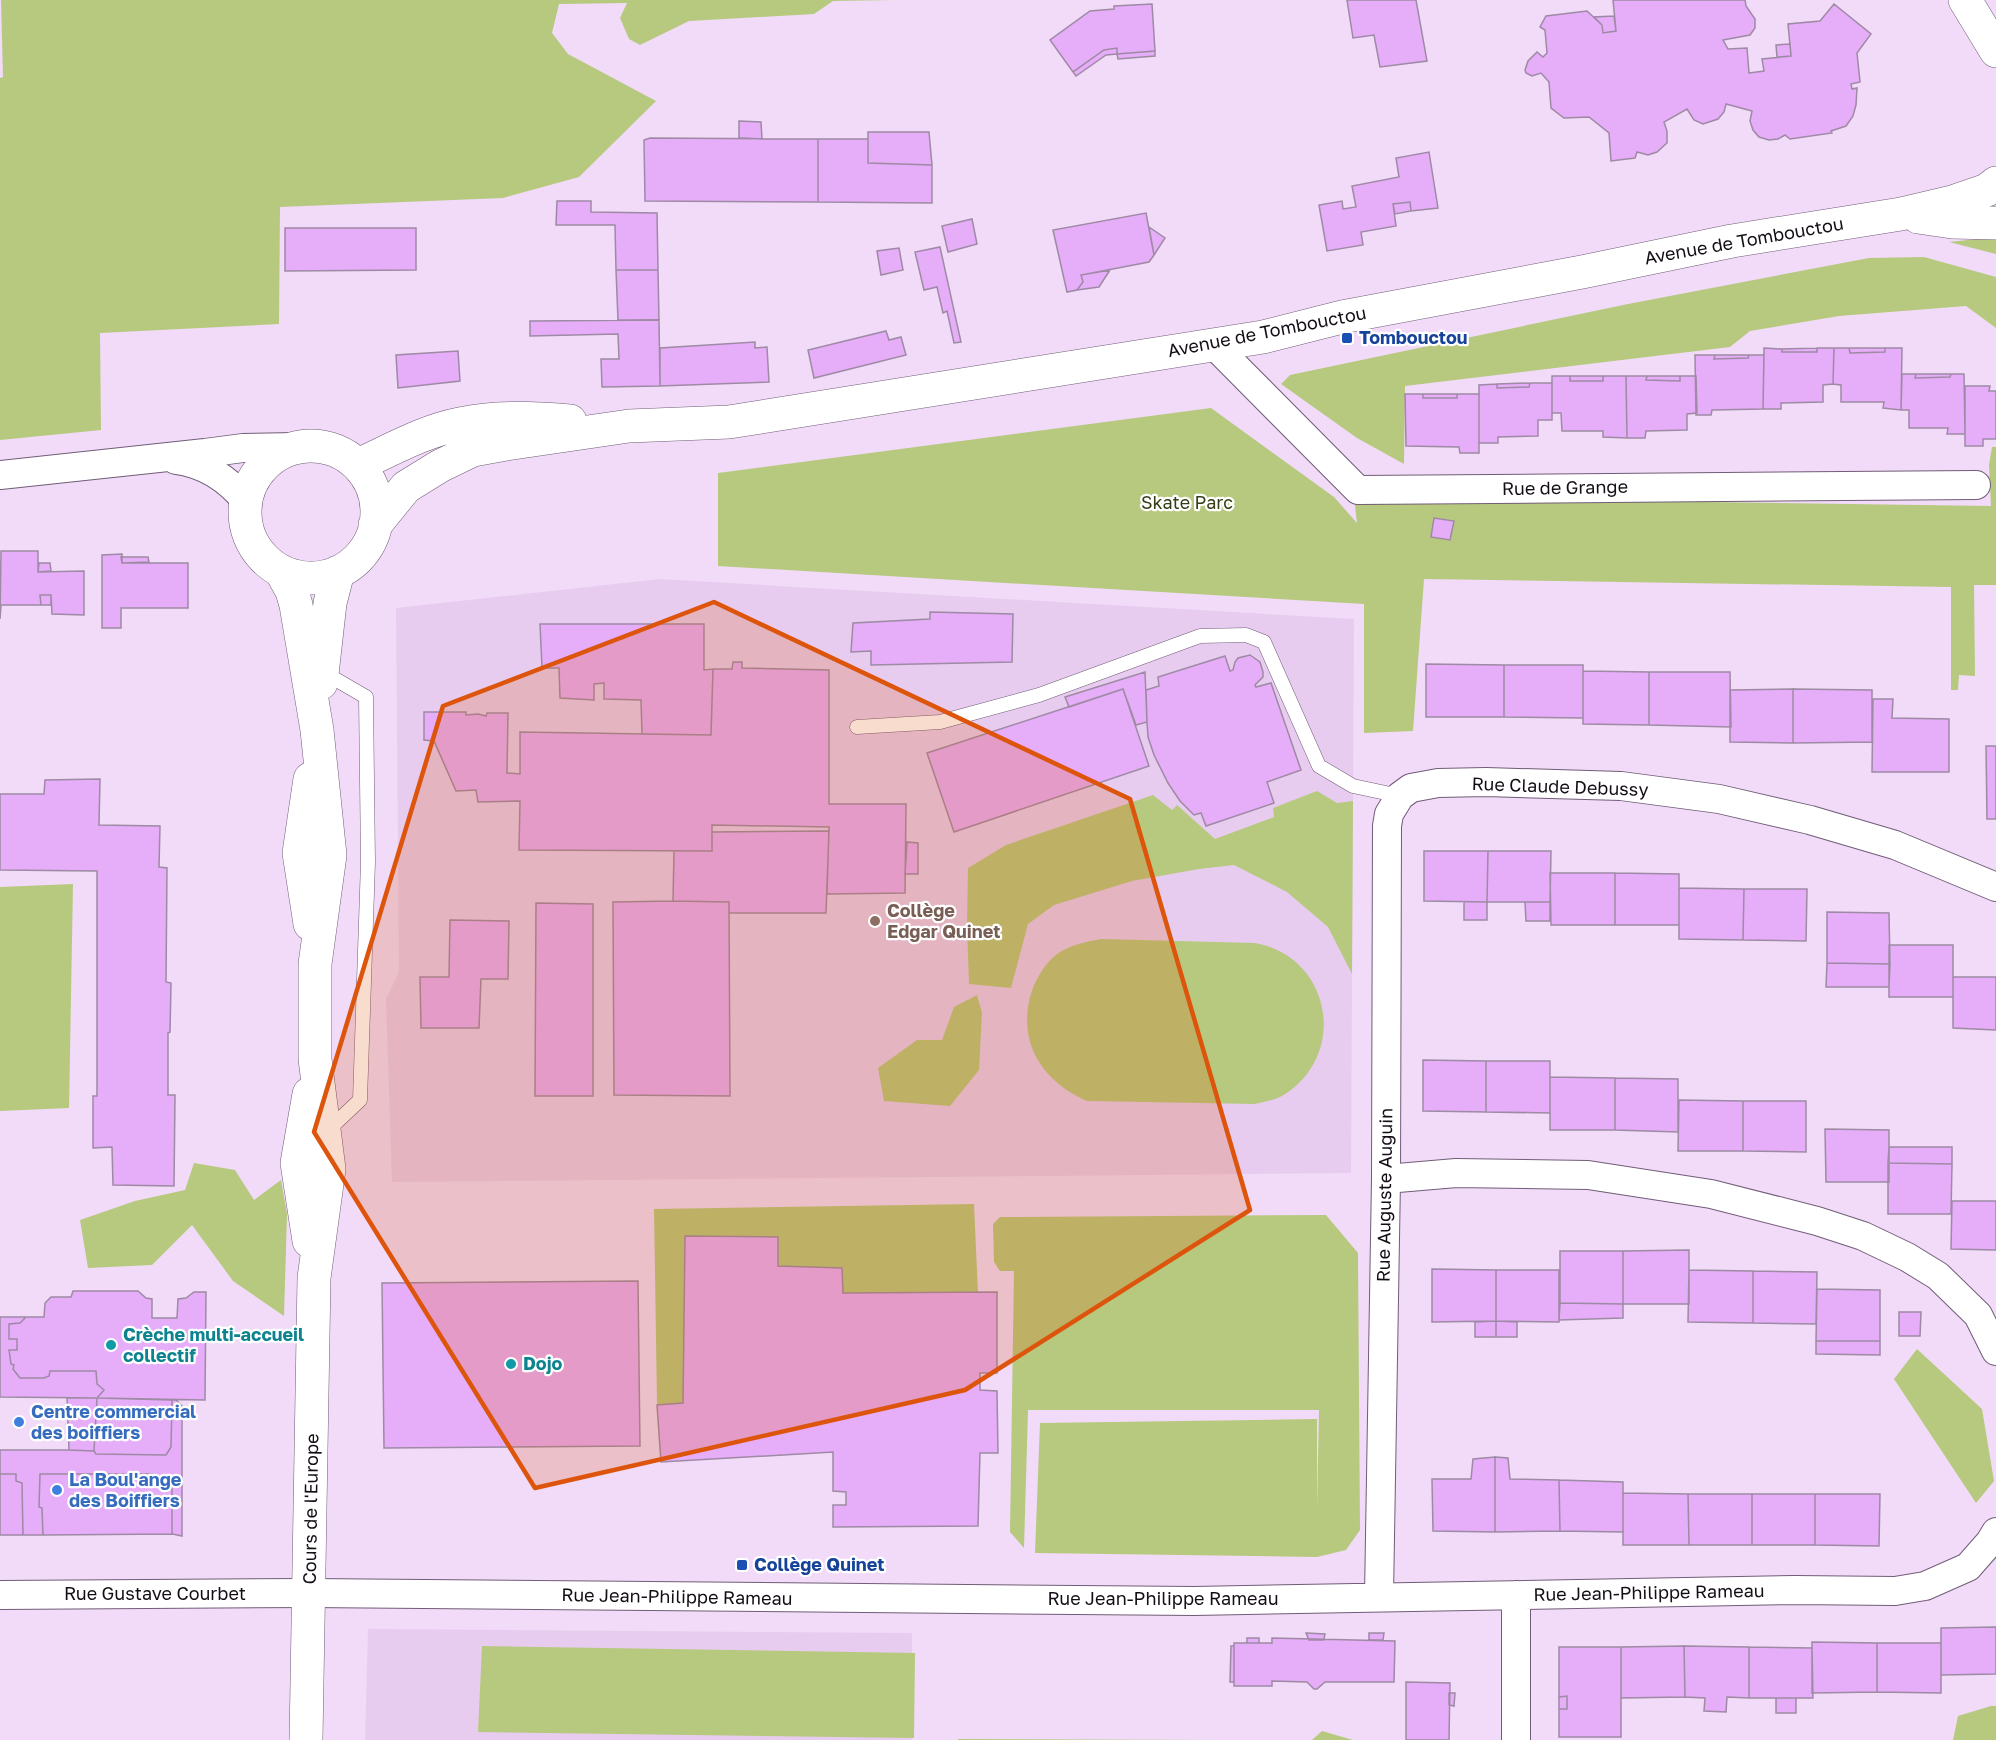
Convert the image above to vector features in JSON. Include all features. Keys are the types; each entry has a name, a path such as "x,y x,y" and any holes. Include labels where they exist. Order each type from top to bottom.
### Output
{"street":[{"path":"1965,0 1996,29"},
{"path":"1965,0 1996,51"},
{"name":"Avenue de Tombouctou","path":"375,525 406,487 440,466 473,450 629,426 729,422 1263,337 1342,317 1732,241 1901,214 1952,202 1987,190 1996,183"},
{"name":"Avenue de Tombouctou","path":"1901,214 1952,222 1996,224"},
{"name":"Rue de Grange","path":"1214,345 1358,490 1976,485"},
{"name":"Avenue de Tombouctou","path":"358,465 421,436 458,424 491,419 526,417 629,426"},
{"path":"0,475 243,448 318,446 328,448 348,457 358,465 372,486 376,511 375,525 365,550 350,566 320,578 308,578 281,571 261,556 245,522 245,500 253,479 261,467 274,456 297,447"},
{"path":"162,458 202,466 232,484 245,500"},
{"name":"Cours de l'Europe","path":"281,571 292,591 296,605 317,730 330,855 315,963 315,1059 329,1169 314,1278 306,1740"},
{"name":"Cours de l'Europe","path":"317,730 330,603 338,572"},
{"name":"Rue Claude Debussy","path":"1400,796 1411,788 1438,783 1486,782 1621,786 1719,799 1810,820 1895,845 1996,886"},
{"name":"Rue Auguste Auguin","path":"1378,1596 1386,1179 1386,826 1389,813 1400,796"},
{"name":"Cours de l'Europe","path":"314,1278 297,1163 315,1059"},
{"path":"1386,1179 1456,1173 1588,1175 1711,1194 1818,1221 1863,1236 1907,1257 1938,1276 1978,1316 1996,1351"},
{"name":"Rue Jean-Philippe Rameau","path":"309,1593 1194,1601 1794,1590 1895,1591 1925,1587 1968,1567 1996,1532"},
{"name":"Rue Gustave Courbet","path":"0,1595 309,1593"},
{"path":"1516,1595 1516,1740"}],"lane":[{"path":"857,727 940,722 1039,695 1200,636 1246,635 1264,642 1319,766 1353,786 1400,796"},
{"path":"322,672 366,697 368,862 360,1100 324,1133"}],"highlighted area":[{"path":"714,602 1130,799 1250,1210 965,1390 535,1488 314,1132 443,706"}],"shaded area":[{"name":"Collège Edgar Quinet","path":"660,579 1354,619 1351,1173 392,1182 386,999 399,972 396,608"},
{"path":"368,1629 912,1633 912,1740 365,1740"}],"green space":[{"path":"1,0 894,0 833,1 814,14 689,21 640,45 629,39 620,18 627,3 559,4 552,33 568,54 656,101 579,177 503,198 280,207 279,324 100,333 101,430 0,440 0,78 3,77"},
{"path":"1996,237 1996,254 1949,242"},
{"path":"1924,257 1996,277 1996,328 1966,306 1839,316 1750,331 1730,347 1405,386 1404,464 1357,438 1281,384 1290,375 1628,304 1869,258"},
{"name":"Skate Parc","path":"1211,408 1334,497 1357,523 1354,497 1991,506 1989,465 1992,447 1996,447 1996,585 1974,585 1975,676 1959,675 1958,690 1951,690 1951,587 1424,579 1413,731 1364,733 1364,604 718,566 718,473"},
{"path":"1317,791 1337,803 1353,801 1352,974 1328,927 1287,892 1234,865 1132,881 1054,905 1028,924 1011,988 969,984 968,868 1006,845 1153,795 1172,810 1177,805 1215,839 1274,817 1273,808"},
{"path":"73,884 69,1108 0,1111 0,887"},
{"path":"1101,939 1255,943 1281,952 1301,967 1315,987 1322,1010 1323,1034 1317,1057 1303,1079 1282,1096 1255,1104 1087,1101 1072,1093 1047,1072 1031,1046 1027,1014 1030,997 1040,974 1057,954 1072,946"},
{"path":"977,995 982,1013 979,1070 950,1106 884,1101 878,1068 917,1040 942,1040 954,1007"},
{"path":"194,1163 235,1170 254,1200 281,1180 287,1214 284,1316 233,1281 192,1225 152,1265 88,1268 80,1220 135,1201 185,1190"},
{"path":"974,1204 978,1293 843,1293 842,1268 778,1266 685,1236 683,1403 657,1405 654,1209"},
{"path":"1326,1215 1358,1253 1360,1530 1346,1550 1317,1557 1035,1553 1040,1423 1317,1419 1317,1509 1319,1410 1028,1410 1024,1548 1010,1532 1014,1271 1000,1271 994,1262 993,1224 1000,1217"},
{"path":"1917,1349 1982,1409 1994,1481 1976,1503 1894,1379"},
{"path":"482,1646 915,1653 914,1738 478,1732"},
{"path":"1996,1706 1996,1740 1953,1740 1958,1716"},
{"path":"1322,1731 1353,1740 1312,1740"},
{"path":"958,1739 1208,1740 958,1740"}],"building":[{"path":"1347,0 1416,0 1427,61 1380,67 1374,35 1353,38"},
{"path":"1613,0 1745,0 1746,6 1755,19 1755,28 1750,35 1723,40 1728,49 1747,48 1749,73 1764,71 1762,59 1791,56 1788,24 1820,21 1834,4 1871,34 1857,53 1860,82 1851,84 1852,89 1857,88 1853,116 1846,126 1831,131 1832,133 1790,139 1785,135 1769,140 1759,137 1753,130 1750,121 1752,111 1726,104 1724,112 1718,119 1703,124 1694,120 1687,109 1664,122 1667,143 1657,152 1648,155 1637,152 1635,158 1611,161 1609,133 1589,117 1564,118 1551,108 1549,82 1541,73 1532,76 1525,70 1528,61 1537,52 1543,57 1547,53 1545,30 1540,27 1546,16 1587,11 1602,25 1603,33 1616,31"},
{"path":"1152,4 1155,51 1117,54 1117,48 1104,50 1073,72 1050,40 1090,11 1114,9 1114,6"},
{"path":"1614,16 1616,31 1603,33 1602,25 1594,17"},
{"path":"1790,44 1791,56 1777,57 1776,45"},
{"path":"1117,48 1117,54 1106,55 1076,76 1073,72 1104,50"},
{"path":"1155,51 1155,56 1118,59 1117,54"},
{"path":"739,121 761,122 762,139 739,138"},
{"path":"868,132 929,132 932,165 868,163"},
{"path":"650,138 818,139 818,202 645,201 644,140"},
{"path":"818,139 868,139 868,163 932,165 932,203 818,202"},
{"path":"1429,152 1438,208 1411,211 1410,202 1393,204 1396,226 1361,232 1363,245 1327,251 1319,205 1342,201 1343,209 1356,207 1352,186 1399,177 1396,158"},
{"path":"557,201 591,201 591,212 657,213 658,270 616,270 615,225 556,225"},
{"path":"1410,202 1411,211 1395,214 1393,204"},
{"path":"1146,213 1154,255 1149,262 1081,275 1083,282 1077,290 1067,292 1053,230"},
{"path":"972,219 977,244 948,252 942,226"},
{"path":"1149,227 1165,238 1154,255"},
{"path":"285,228 416,228 416,270 285,271"},
{"path":"940,247 961,342 954,343 947,311 943,313 937,287 924,290 915,252"},
{"path":"899,248 903,270 881,275 877,251"},
{"path":"616,270 658,270 659,320 618,320"},
{"path":"1110,270 1099,287 1077,290 1083,282 1081,275"},
{"path":"659,320 660,386 602,387 601,359 619,359 618,334 530,336 530,321"},
{"path":"886,331 889,340 901,337 906,355 814,378 808,350"},
{"path":"755,342 755,348 767,347 769,382 660,386 660,348"},
{"path":"1764,348 1782,349 1782,352 1817,352 1817,348 1834,348 1833,384 1823,385 1823,402 1781,403 1781,409 1763,409"},
{"path":"1817,348 1817,352 1782,352 1782,349"},
{"path":"1834,348 1849,348 1850,353 1885,352 1885,348 1902,348 1901,410 1883,408 1884,402 1841,402 1841,385 1833,384"},
{"path":"1849,348 1885,348 1885,352 1850,353"},
{"path":"458,351 460,381 398,388 396,355"},
{"path":"1695,355 1715,355 1714,359 1764,355 1763,409 1712,410 1711,415 1696,415"},
{"path":"1715,355 1749,355 1748,358 1714,359"},
{"path":"1902,374 1916,374 1915,378 1950,377 1951,374 1964,374 1965,434 1947,434 1948,428 1909,428 1909,410 1901,410"},
{"path":"1916,374 1951,374 1950,377 1915,378"},
{"path":"1552,376 1570,376 1570,381 1603,381 1603,376 1626,376 1627,438 1603,437 1603,431 1562,431 1561,413 1552,413"},
{"path":"1570,376 1603,376 1603,381 1570,381"},
{"path":"1626,376 1647,376 1646,380 1680,381 1680,376 1696,376 1697,413 1687,414 1687,430 1646,431 1645,438 1627,438"},
{"path":"1647,376 1680,376 1680,381 1646,380"},
{"path":"1530,383 1552,383 1552,420 1538,420 1538,436 1498,437 1498,443 1479,443 1479,385 1497,384 1497,388 1529,387"},
{"path":"1530,383 1529,387 1497,388 1497,384"},
{"path":"1965,386 1990,386 1989,391 1996,391 1996,439 1983,439 1983,446 1965,446"},
{"path":"1405,394 1423,394 1423,398 1457,398 1457,394 1479,394 1479,453 1460,453 1459,447 1406,446"},
{"path":"1423,394 1457,394 1457,398 1423,398"},
{"path":"1434,518 1454,521 1450,540 1431,537"},
{"path":"1,551 38,551 38,572 84,571 84,615 52,614 51,595 40,595 41,605 1,605 0,619"},
{"path":"122,554 122,563 188,563 188,608 121,608 121,628 102,628 102,555"},
{"path":"121,557 148,557 149,562 122,563"},
{"path":"39,563 50,563 51,571 38,572"},
{"path":"40,595 51,595 51,605 41,605"},
{"path":"930,612 1013,614 1012,662 871,665 871,651 851,652 853,623 930,619"},
{"path":"540,624 704,624 704,670 713,669 711,735 642,734 641,700 604,699 604,683 594,684 594,700 560,698 559,668 542,668"},
{"path":"1250,655 1260,662 1263,672 1263,677 1255,685 1256,687 1271,683 1301,770 1267,782 1274,803 1206,826 1201,813 1194,815 1180,801 1154,755 1148,737 1146,690 1159,686 1158,677 1225,656 1230,671 1233,670 1238,658"},
{"path":"733,662 742,662 742,668 829,670 829,804 906,804 905,893 827,894 829,827 712,825 712,851 519,850 520,801 478,802 476,790 456,791 434,741 424,740 424,712 466,712 466,715 486,716 487,713 508,713 507,773 520,774 520,732 711,735 713,669 732,669"},
{"path":"1426,664 1504,665 1504,717 1426,717"},
{"path":"1504,665 1583,665 1583,718 1504,717"},
{"path":"1583,671 1649,672 1649,725 1583,724"},
{"path":"1145,672 1147,722 1136,725 1123,689 1069,707 1065,697"},
{"path":"1649,672 1730,672 1731,727 1649,725"},
{"path":"1123,689 1149,766 954,832 927,753"},
{"path":"1793,689 1872,690 1872,742 1793,743"},
{"path":"1793,689 1793,743 1730,742 1730,690"},
{"path":"1873,699 1893,699 1892,718 1949,719 1949,772 1872,772"},
{"path":"1986,746 1996,746 1996,819 1987,819"},
{"path":"100,779 99,825 160,826 159,867 167,868 166,982 171,983 168,1095 175,1095 174,1186 113,1185 112,1147 93,1148 93,1096 97,1096 97,871 0,870 0,794 44,794 45,780"},
{"path":"829,831 826,913 729,913 729,902 673,901 674,851 712,851 712,832"},
{"path":"907,842 918,843 918,874 905,874"},
{"path":"1424,851 1488,851 1487,902 1424,901"},
{"path":"1488,851 1551,851 1550,902 1487,902"},
{"path":"1550,873 1615,873 1615,925 1551,925"},
{"path":"1615,873 1679,874 1679,925 1615,925"},
{"path":"1679,888 1744,889 1743,940 1679,939"},
{"path":"1744,889 1807,889 1806,941 1743,940"},
{"path":"613,902 729,902 730,1096 614,1095"},
{"path":"1464,902 1487,902 1487,920 1464,920"},
{"path":"1525,902 1550,902 1550,921 1526,921"},
{"path":"536,903 593,904 593,1096 535,1096"},
{"path":"1827,912 1889,913 1890,964 1827,963"},
{"path":"450,920 509,921 508,979 481,979 479,1028 421,1028 420,977 449,977"},
{"path":"1889,945 1953,945 1953,997 1889,997"},
{"path":"1827,963 1890,964 1889,987 1826,987"},
{"path":"1953,977 1996,977 1996,1030 1953,1028"},
{"path":"1423,1060 1486,1061 1486,1112 1423,1111"},
{"path":"1486,1061 1550,1061 1550,1113 1486,1112"},
{"path":"1550,1077 1615,1078 1615,1130 1550,1130"},
{"path":"1615,1078 1678,1079 1678,1132 1615,1130"},
{"path":"1679,1100 1743,1101 1743,1151 1678,1151"},
{"path":"1743,1101 1806,1101 1806,1152 1743,1151"},
{"path":"1825,1129 1889,1130 1889,1182 1826,1182"},
{"path":"1889,1147 1952,1147 1952,1164 1888,1163"},
{"path":"1888,1163 1952,1164 1951,1214 1888,1214"},
{"path":"1952,1201 1996,1201 1996,1250 1951,1249"},
{"path":"685,1236 778,1237 778,1266 842,1268 843,1293 997,1292 997,1373 980,1373 980,1390 997,1391 998,1453 980,1453 978,1526 833,1527 833,1505 846,1505 846,1492 833,1491 833,1452 661,1462 657,1405 683,1403"},
{"path":"1689,1250 1689,1304 1623,1304 1623,1251"},
{"path":"1560,1251 1623,1251 1623,1304 1560,1303"},
{"path":"1432,1269 1496,1270 1496,1321 1432,1322"},
{"path":"1496,1270 1559,1270 1559,1322 1496,1321"},
{"path":"1689,1270 1753,1271 1753,1323 1688,1322"},
{"path":"1753,1271 1817,1272 1816,1324 1753,1323"},
{"name":"Dojo","path":"638,1281 640,1446 384,1448 382,1283"},
{"path":"1817,1289 1880,1290 1880,1341 1816,1341"},
{"name":"Crèche multi-accueil collectif","path":"73,1291 138,1291 146,1298 152,1299 152,1318 177,1318 178,1299 186,1298 194,1292 206,1292 205,1400 97,1398 104,1390 97,1384 96,1371 50,1371 49,1376 44,1378 20,1378 13,1369 14,1365 11,1364 9,1350 17,1350 17,1339 9,1339 9,1324 20,1323 26,1317 44,1317 45,1303 51,1297 71,1297"},
{"path":"1560,1303 1623,1304 1623,1318 1559,1320"},
{"path":"1899,1312 1921,1312 1920,1336 1899,1336"},
{"path":"0,1317 26,1317 20,1323 9,1324 9,1339 17,1339 17,1350 9,1350 11,1364 14,1365 13,1369 20,1378 44,1378 49,1376 50,1371 96,1371 97,1384 104,1390 97,1398 0,1397"},
{"path":"1496,1321 1517,1322 1517,1337 1496,1337"},
{"path":"1496,1321 1496,1337 1475,1337 1475,1322"},
{"path":"1816,1341 1880,1341 1880,1355 1816,1354"},
{"path":"67,1398 97,1398 94,1451 69,1450"},
{"path":"97,1398 172,1400 171,1447 166,1455 96,1454 94,1451"},
{"path":"172,1400 176,1400 182,1406 182,1536 172,1534 172,1486 167,1486 152,1474 40,1474 39,1507 42,1508 43,1535 23,1535 22,1483 16,1481 16,1474 0,1474 0,1450 69,1450 94,1451 96,1454 166,1455 171,1447"},
{"path":"1495,1457 1495,1532 1433,1531 1432,1479 1471,1479 1473,1459"},
{"path":"1495,1457 1508,1458 1510,1479 1559,1480 1560,1531 1495,1532"},
{"path":"0,1474 16,1474 16,1481 22,1483 23,1535 0,1535"},
{"path":"40,1474 152,1474 167,1486 172,1486 172,1534 43,1535 42,1508 39,1507"},
{"path":"1559,1480 1623,1482 1623,1532 1560,1531"},
{"path":"1623,1493 1688,1494 1689,1545 1623,1545"},
{"path":"1688,1494 1752,1494 1752,1545 1689,1545"},
{"path":"1752,1494 1815,1494 1815,1545 1752,1545"},
{"path":"1815,1494 1880,1494 1879,1546 1815,1545"},
{"path":"1996,1627 1996,1674 1941,1675 1941,1628"},
{"path":"1306,1633 1325,1634 1323,1640 1309,1640"},
{"path":"1369,1633 1384,1633 1383,1640 1369,1640"},
{"path":"1247,1638 1259,1638 1259,1643 1247,1643"},
{"path":"1272,1638 1395,1641 1394,1682 1325,1682 1317,1689 1307,1682 1272,1681 1272,1686 1234,1686 1234,1643 1272,1643"},
{"path":"1812,1642 1877,1643 1877,1692 1812,1693"},
{"path":"1877,1643 1941,1643 1941,1693 1877,1692"},
{"path":"1231,1646 1234,1646 1234,1682 1230,1682"},
{"path":"1684,1646 1685,1697 1621,1698 1621,1647"},
{"path":"1684,1646 1749,1647 1749,1698 1727,1697 1726,1712 1704,1711 1705,1698 1685,1697"},
{"path":"1559,1647 1621,1647 1621,1737 1559,1737 1559,1709 1567,1709 1567,1696 1559,1697"},
{"path":"1749,1647 1812,1648 1813,1698 1749,1698"},
{"path":"1406,1682 1450,1683 1449,1740 1406,1740"},
{"path":"1449,1693 1455,1693 1454,1706 1449,1705"},
{"path":"1567,1696 1567,1709 1559,1709 1559,1697"},
{"path":"1776,1698 1796,1698 1796,1713 1776,1713"}],"place":[{"name":"Tombouctou","path":"1347,338"},
{"name":"Collège Edgar Quinet","path":"875,921"},
{"name":"Crèche multi-accueil collectif","path":"111,1345"},
{"name":"Dojo","path":"511,1364"},
{"name":"Centre commercial des boiffiers","path":"19,1422"},
{"name":"La Boul'ange des Boiffiers","path":"57,1490"},
{"name":"Collège Quinet","path":"742,1565"}]}
